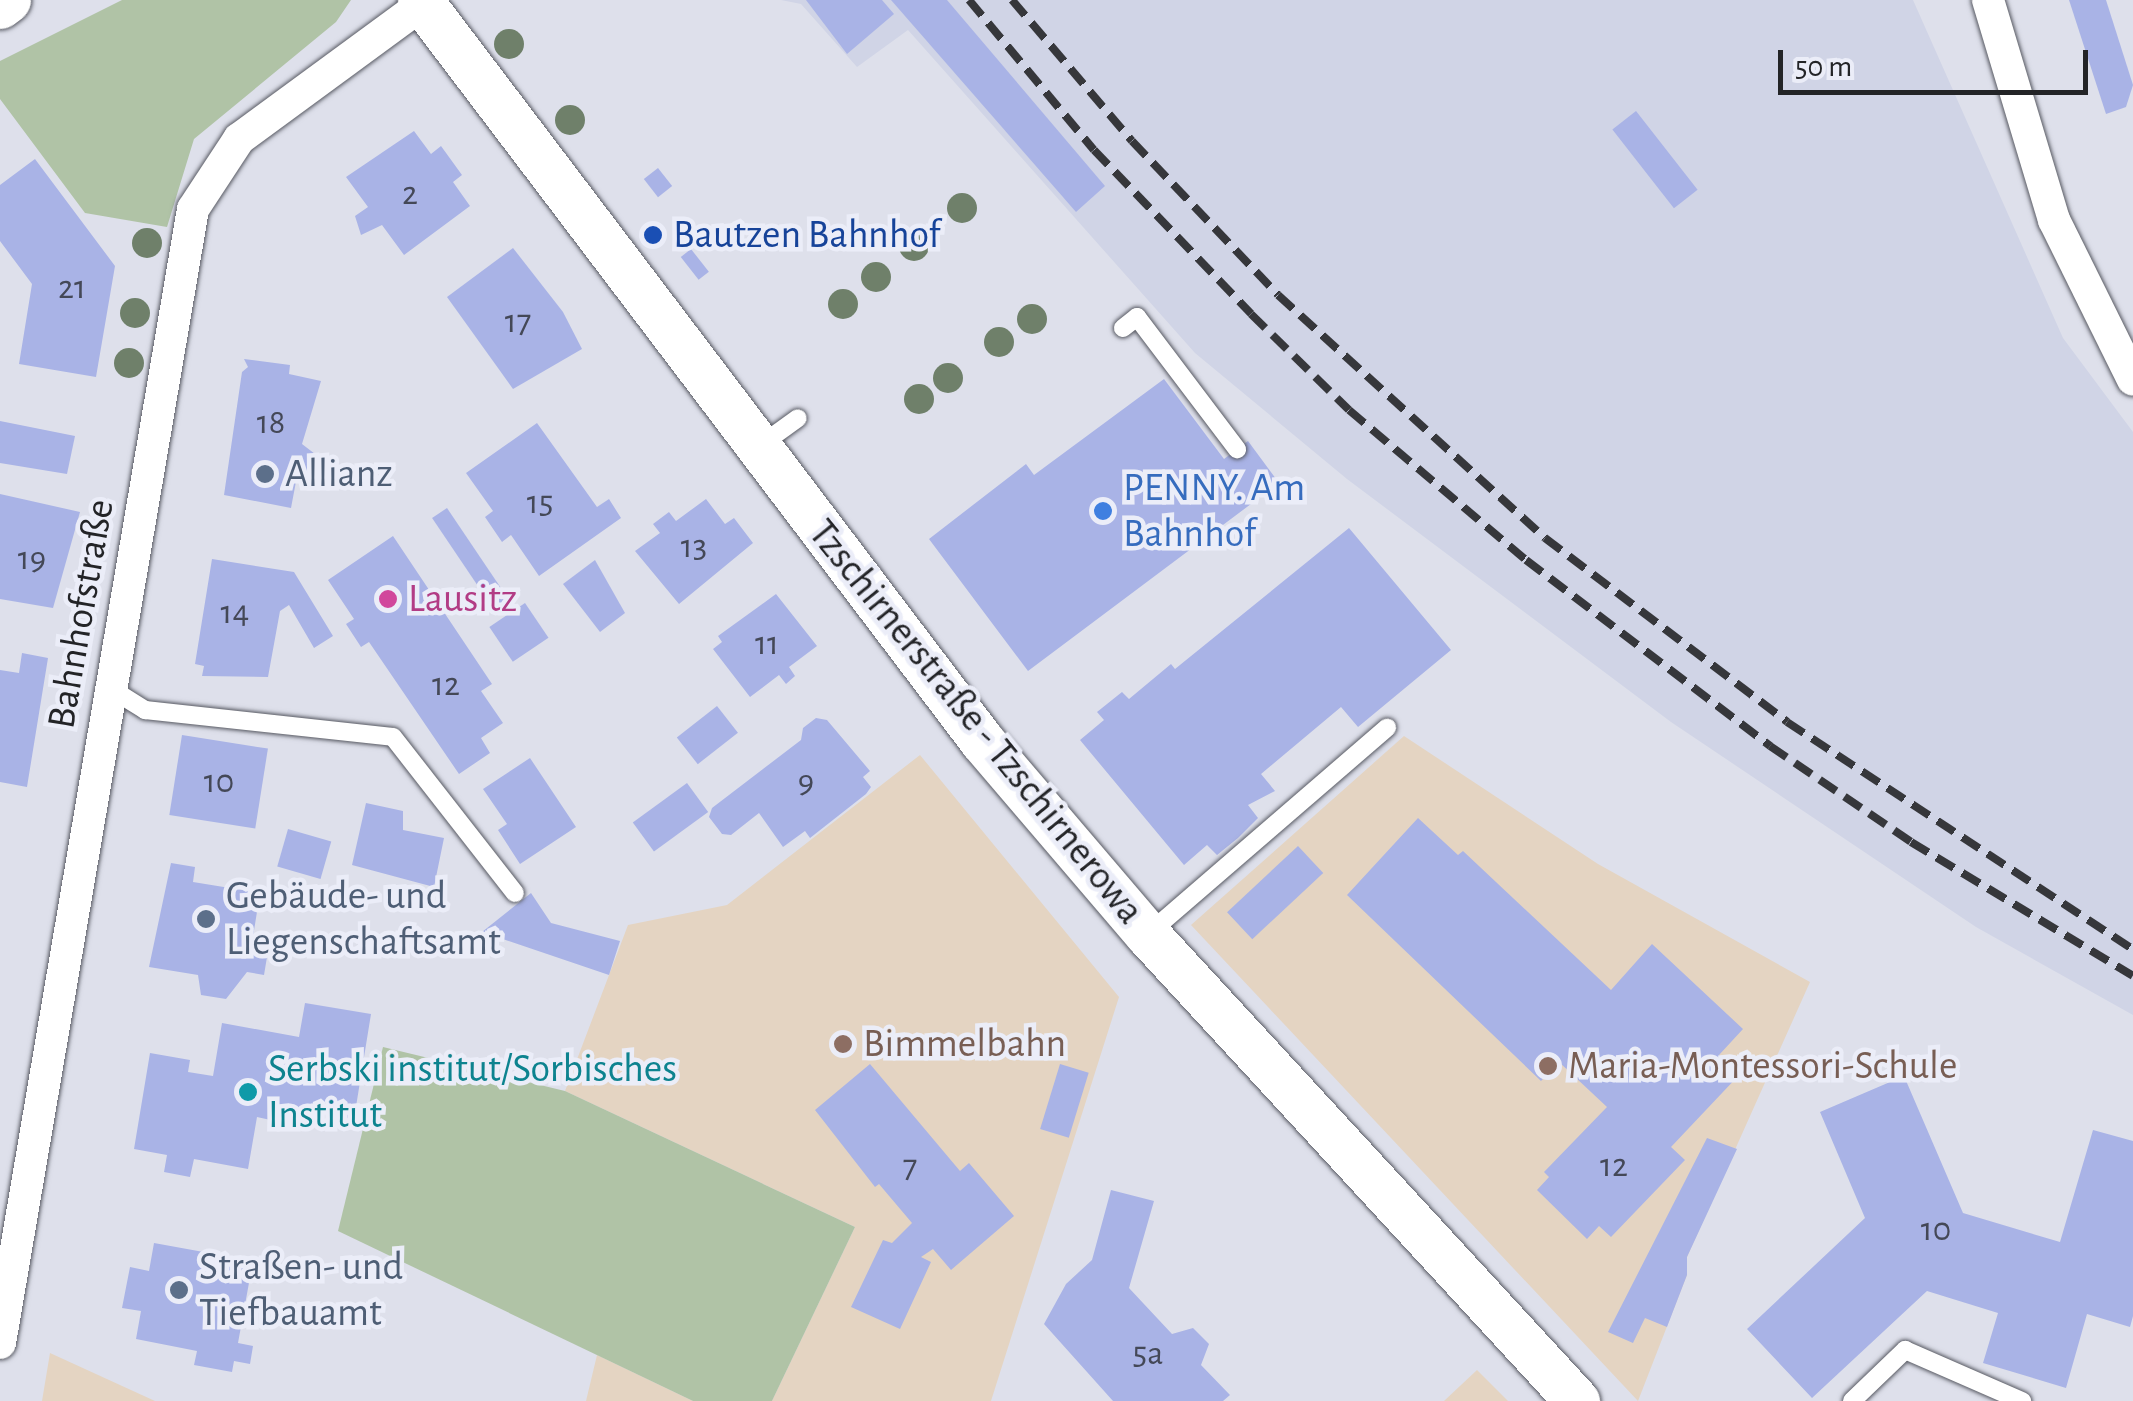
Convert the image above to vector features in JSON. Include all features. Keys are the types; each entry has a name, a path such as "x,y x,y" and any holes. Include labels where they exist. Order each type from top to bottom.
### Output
{"street":[{"path":"0,6 8,0"},
{"path":"1988,0 2054,220 2133,380"},
{"name":"Tzschirnerstraße - Tzschirnerowa","path":"422,2 982,740 1147,934 1576,1401"},
{"name":"Bahnhofstraße","path":"0,1342 193,209 206,179 239,139 422,2"}],"lane":[{"path":"1122,328 1137,316 1237,449"},
{"path":"758,447 798,418"},
{"path":"112,690 145,710 393,737 516,893"},
{"path":"1147,934 1387,728"},
{"path":"1852,1401 1906,1350 2022,1401"}],"shaded area":[{"path":"781,0 1913,0 2063,338 2133,432 2133,1015 1976,927 1671,722 1347,479 1195,353 908,30 857,67 801,4"},
{"name":"Maria-Montessori-Schule","path":"1404,736 1598,864 1810,982 1687,1257 1687,1275 1638,1401 1191,925"},
{"name":"Bimmelbahn","path":"920,755 1119,997 991,1401 772,1401 855,1227 565,1091 628,925 727,905"},
{"path":"50,1353 155,1401 42,1401"},
{"path":"597,1355 693,1401 586,1401"},
{"path":"1477,1370 1508,1401 1444,1401"}],"green space":[{"path":"122,0 351,0 336,22 194,139 167,227 85,213 0,99 0,61"},
{"path":"383,1047 565,1091 855,1227 772,1401 693,1401 338,1231"}],"building":[{"path":"806,0 882,0 894,14 847,54"},
{"path":"891,0 947,0 1105,186 1076,212"},
{"path":"2069,0 2106,0 2133,85 2126,107 2106,114"},
{"path":"1636,111 1698,190 1674,208 1612,129"},
{"path":"414,131 431,154 441,146 462,175 453,182 470,206 404,255 382,225 361,235 355,216 368,207 346,177"},
{"path":"35,159 115,266 96,377 19,364 32,284 0,241 0,185"},
{"path":"658,168 672,186 658,197 644,179"},
{"path":"513,248 563,312 582,349 513,389 447,297"},
{"path":"691,249 709,272 699,280 681,257"},
{"path":"244,359 290,365 289,374 321,381 302,444 315,454 311,473 298,471 291,508 224,495 242,372 248,367"},
{"name":"PENNY. Am Bahnhof","path":"1164,379 1224,459 1248,441 1279,483 1028,671 929,539 1026,464 1034,475"},
{"path":"0,421 75,436 67,474 0,463"},
{"path":"537,423 597,507 609,499 621,518 539,576 511,535 502,542 485,517 493,511 466,473"},
{"path":"0,494 80,512 53,608 0,599"},
{"path":"706,499 725,524 734,518 753,543 679,604 635,551 660,533 653,524 669,512 676,521"},
{"path":"447,508 512,605 498,615 432,518"},
{"path":"1349,528 1451,650 1358,727 1341,707 1261,774 1275,791 1248,805 1258,818 1217,855 1207,845 1184,865 1080,740 1104,720 1097,712 1122,692 1129,699 1171,664 1175,669"},
{"path":"393,536 492,684 481,691 503,723 481,738 490,753 459,774 369,642 361,647 346,624 354,619 328,580"},
{"path":"212,559 294,572 333,636 314,648 289,605 280,611 268,677 202,676 204,666 195,664"},
{"path":"595,560 625,613 600,632 563,584"},
{"path":"776,594 817,646 789,667 795,676 786,684 779,675 750,697 713,649 722,642 718,636"},
{"path":"525,603 548,638 513,662 489,627"},
{"path":"22,653 48,658 27,787 0,782 0,670 19,673"},
{"path":"717,706 738,733 698,764 677,737"},
{"path":"816,718 827,720 870,771 863,777 871,787 866,794 810,838 805,831 783,847 759,813 731,835 722,834 709,817 712,808 801,740 803,728"},
{"path":"182,735 268,749 255,829 169,815"},
{"path":"530,758 576,827 520,864 498,830 507,824 483,789"},
{"path":"687,783 708,812 654,852 633,822"},
{"path":"366,803 403,811 403,830 444,838 434,887 352,865"},
{"path":"1418,818 1458,855 1463,851 1611,990 1652,944 1743,1029 1719,1055 1740,1074 1671,1147 1685,1160 1611,1237 1599,1226 1587,1239 1537,1190 1549,1177 1544,1172 1607,1107 1559,1062 1541,1081 1347,895"},
{"path":"288,829 331,841 321,879 277,866"},
{"path":"1298,846 1323,873 1252,939 1227,912"},
{"path":"171,863 195,867 193,882 260,893 252,943 269,945 264,975 247,972 226,999 201,995 198,975 149,967"},
{"path":"531,893 551,923 620,941 609,975 482,932"},
{"name":"Serbski institut/Sorbisches Institut","path":"305,1003 371,1014 354,1119 278,1106 275,1121 257,1117 248,1169 194,1159 190,1177 164,1172 167,1155 134,1149 150,1053 190,1060 188,1072 213,1076 222,1023 299,1037"},
{"path":"870,1064 960,1171 969,1163 1014,1216 951,1270 933,1249 921,1257 931,1262 900,1329 851,1307 883,1240 892,1243 912,1223 879,1184 875,1187 815,1110"},
{"path":"1060,1064 1089,1073 1069,1138 1040,1129"},
{"path":"1904,1076 1963,1213 2060,1242 2093,1130 2133,1141 2133,1316 2130,1327 2087,1314 2066,1388 1983,1363 1998,1313 1927,1291 1812,1398 1747,1329 1865,1218 1820,1112"},
{"path":"1707,1138 1737,1149 1687,1257 1687,1275 1667,1327 1645,1318 1633,1343 1608,1332"},
{"path":"1111,1190 1154,1201 1129,1288 1172,1334 1193,1328 1209,1344 1201,1365 1230,1395 1223,1401 1113,1401 1044,1324 1066,1284 1092,1260"},
{"path":"154,1243 253,1261 238,1343 253,1346 250,1364 234,1361 232,1372 194,1365 197,1351 136,1339 141,1311 122,1308 130,1267 149,1271"}],"railway":[{"path":"969,0 1094,150 1251,314 1349,410 1526,560 1770,746 1911,842 2133,976"},
{"path":"1012,0 1132,141 1278,295 1545,538 1787,722 2133,949"}],"place":[{"name":"Bautzen Bahnhof","path":"653,235"},
{"name":"Allianz","path":"265,474"},
{"name":"PENNY. Am Bahnhof","path":"1103,511"},
{"name":"Lausitz","path":"388,599"},
{"name":"Gebäude- und Liegenschaftsamt","path":"206,919"},
{"name":"Bimmelbahn","path":"843,1044"},
{"name":"Maria-Montessori-Schule","path":"1548,1066"},
{"name":"Serbski institut/Sorbisches Institut","path":"248,1092"},
{"name":"Straßen- und Tiefbauamt","path":"179,1290"}]}
